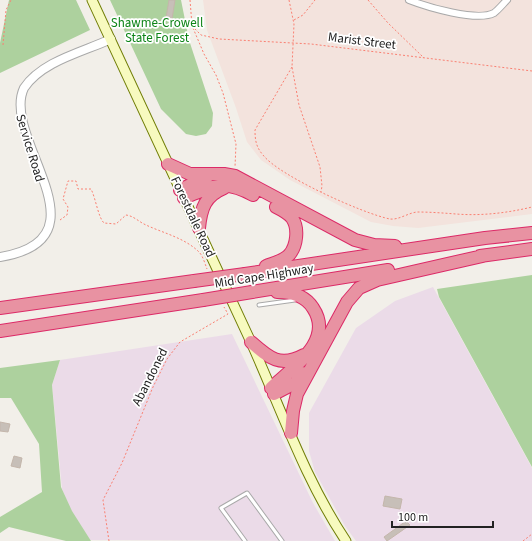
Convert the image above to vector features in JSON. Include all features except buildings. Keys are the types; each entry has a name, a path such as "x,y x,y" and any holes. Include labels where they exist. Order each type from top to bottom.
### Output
{"highway":[{"path":"168,164 190,174 213,174 233,180 355,240 384,246 427,247"},
{"path":"182,194 213,174"},
{"path":"182,194 233,180"},
{"path":"199,228 201,209 206,200 233,180"},
{"path":"233,180 240,188 286,213 292,218 295,226 296,241 289,255 280,261 244,274"},
{"name":"Mid Cape Highway","path":"0,331 252,292 486,247 532,233"},
{"name":"Mid Cape Highway","path":"0,308 427,247 532,249"},
{"path":"291,433 295,399 351,297 363,285 486,247"},
{"path":"252,292 287,293 297,295 306,300 314,310 318,323 316,339 308,352 272,391"},
{"path":"251,342 268,357 280,361 295,359 308,352"},
{"path":"272,391 300,379 314,364"}],"main road":[{"name":"Forestdale Road","path":"92,0 199,228 304,463 328,512 346,541"}],"street":[{"path":"409,0 418,4 475,17 494,13 507,0"},
{"name":"Service Road","path":"0,257 21,252 32,247 44,235 48,223 48,212 45,198 20,123 18,102 23,89 32,78 44,69 111,39"}],"lane":[{"path":"259,304 287,300 306,300"},
{"path":"244,541 221,508 247,493 282,541"}],"path":[{"path":"3,45 6,10 11,0"},
{"path":"190,0 192,26 204,54 216,75 236,144 233,180"},
{"path":"290,0 294,43 292,67 299,105 320,167 322,186 321,192"},
{"path":"293,20 303,15 315,0"},
{"path":"368,0 388,23 424,59"},
{"name":"Marist Street","path":"192,26 201,35 219,39 294,43 532,71"},
{"path":"292,67 255,130 255,142 263,156 280,169 321,192 371,214 392,219 414,212 457,214 503,213 532,207"},
{"path":"60,220 67,214 68,207 63,199 68,181 76,181 78,188 91,189 97,203 99,219 104,223 116,224 126,215 160,230 200,253 209,273"},
{"name":"Abandoned","path":"110,541 103,500 122,463 153,386 167,359 180,342 228,314 225,307"},
{"path":"523,541 532,534"}],"shaded area":[{"path":"203,0 532,0 532,214 418,228 393,226 371,222 290,180 261,160 247,142 207,30"},
{"path":"433,287 532,468 532,541 356,541 345,526 315,472 309,451 309,413 356,328 395,301"},
{"path":"232,334 313,503 335,541 90,540 71,510 62,489 52,385 60,360"}],"green space":[{"name":"Shawme-Crowell State Forest","path":"9,0 76,0 90,30 0,73 0,43"},
{"name":"Shawme-Crowell State Forest","path":"110,0 181,0 189,40 213,113 212,126 206,134 196,136 186,134 161,109"},
{"path":"532,275 532,467 439,297 437,289"},
{"path":"60,360 52,385 61,487 72,511 91,541 66,541 9,527 0,533 0,517 42,492 39,444 11,398 0,398 0,368"}]}
